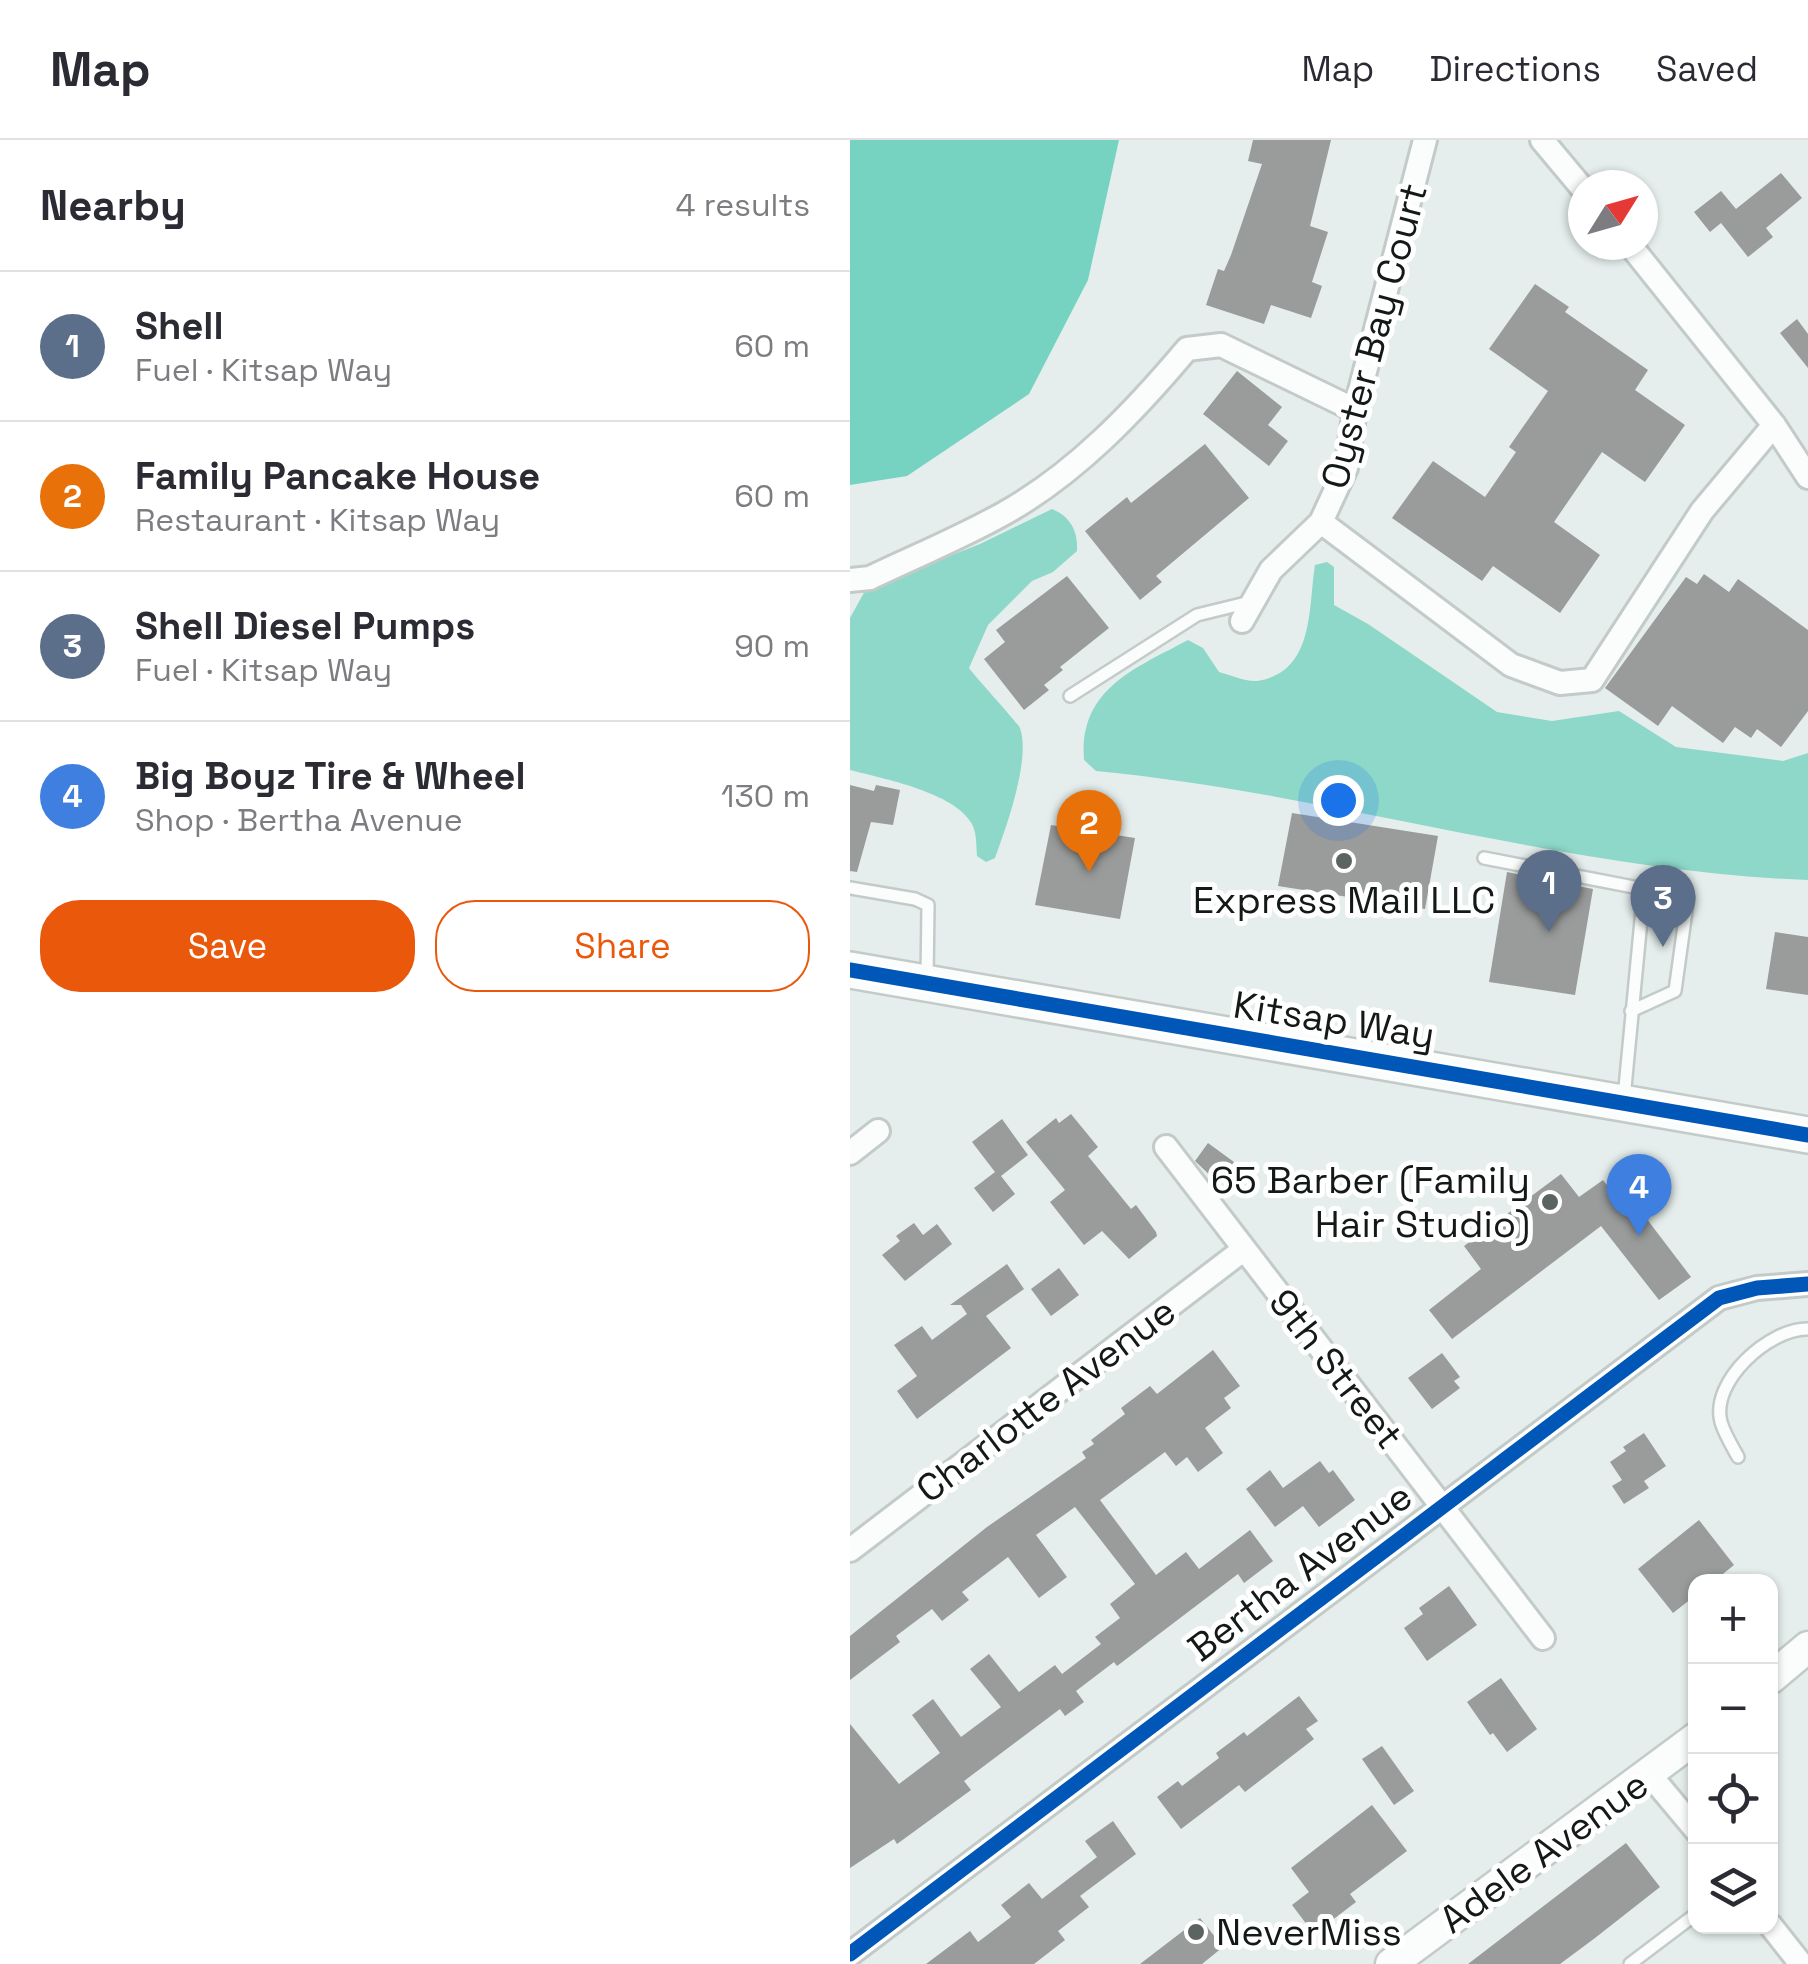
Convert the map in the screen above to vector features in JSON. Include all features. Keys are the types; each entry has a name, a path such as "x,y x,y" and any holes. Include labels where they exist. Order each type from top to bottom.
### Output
{"main road":[{"name":"Kitsap Way","path":"850,970 1808,1135"},
{"path":"1778,1672 1808,1648"},
{"name":"Adele Avenue","path":"1390,1964 1688,1744"}],"street":[{"name":"Oyster Bay Court","path":"1248,611 1271,570 1321,522 1346,468 1355,410 1424,140"},
{"path":"1542,140 1568,171"},
{"path":"1642,260 1806,470"},
{"path":"850,580 870,578 1004,514 1066,470 1136,410 1187,349 1221,345 1355,410"},
{"path":"1321,522 1511,665 1560,683 1592,680 1702,510 1774,425"},
{"path":"850,1153 878,1132"},
{"name":"9th Street","path":"1166,1147 1544,1638"},
{"name":"Charlotte Avenue","path":"850,1550 1243,1250"},
{"name":"Bertha Avenue","path":"850,1954 1719,1298 1756,1288 1808,1284"},
{"path":"1650,1774 1688,1820"},
{"path":"1777,1934 1801,1964"}],"lane":[{"path":"1070,696 1197,614 1248,611"},
{"path":"1484,858 1688,897 1675,991 1631,1011"},
{"path":"850,888 915,899 928,905 926,985"},
{"path":"1624,1102 1644,889"},
{"path":"1738,1457 1720,1419 1725,1389 1744,1362 1767,1340 1796,1328 1808,1329"},
{"path":"1630,1964 1688,1920"}],"shaded area":[{"path":"850,140 1119,140 1088,280 1029,394 907,476 850,485"},
{"path":"1052,509 1072,526 1077,551 1053,572 1032,581 988,625 969,668 1020,728 1023,741 1011,812 995,858 986,862 977,856 972,824 950,803 917,788 850,770 850,618 866,589 980,544"},
{"path":"1327,562 1334,567 1334,605 1497,712 1552,721 1619,711 1676,747 1783,761 1808,753 1808,880 1718,874 1540,848 1274,796 1096,771 1084,760 1085,736 1100,698 1130,672 1188,640 1203,648 1219,672 1243,679 1257,681 1290,665 1305,636 1315,565"}],"building":[{"path":"1253,140 1331,140 1310,226 1328,232 1312,282 1322,286 1311,318 1271,305 1264,324 1206,305 1218,269 1224,271 1231,255 1262,164 1248,161"},
{"path":"1781,173 1802,198 1766,228 1773,237 1748,257 1721,223 1710,232 1694,212 1721,191 1736,209"},
{"path":"1535,284 1569,307 1565,312 1648,370 1635,390 1685,425 1645,482 1602,452 1554,522 1600,555 1560,613 1493,566 1482,581 1392,518 1433,461 1485,497 1516,452 1509,447 1548,391 1489,349"},
{"path":"1797,319 1808,334 1808,368 1780,333"},
{"path":"1237,371 1282,407 1268,425 1288,441 1269,466 1203,414"},
{"path":"1205,444 1249,498 1156,576 1162,582 1140,600 1085,531 1127,497 1131,503"},
{"path":"1704,574 1729,592 1738,579 1808,630 1808,711 1781,747 1757,729 1751,738 1735,727 1723,743 1672,706 1658,726 1605,688 1686,577 1697,584"},
{"path":"1067,576 1109,628 1060,667 1063,670 1044,685 1049,690 1024,710 984,659 1005,642 996,630"},
{"path":"850,785 874,791 876,785 900,790 893,825 871,822 857,872 850,871"},
{"path":"1292,813 1438,836 1425,909 1278,886"},
{"path":"1051,825 1135,838 1120,919 1035,905"},
{"path":"1507,872 1593,889 1575,995 1489,982"},
{"path":"1775,932 1808,937 1808,995 1766,989"},
{"path":"1071,1114 1098,1147 1088,1156 1131,1209 1136,1205 1156,1232 1157,1236 1129,1259 1102,1231 1084,1245 1050,1202 1065,1190 1026,1142 1056,1118 1059,1123"},
{"path":"1002,1119 1028,1155 1001,1176 1015,1194 993,1212 974,1188 995,1172 972,1142"},
{"path":"1208,1143 1234,1162 1218,1183 1195,1161"},
{"path":"1561,1174 1579,1197 1603,1180 1618,1200 1627,1193 1691,1277 1659,1300 1601,1226 1452,1339 1429,1310 1481,1269 1464,1246"},
{"path":"914,1223 923,1235 937,1224 952,1244 905,1281 882,1255 900,1241 896,1236"},
{"path":"1007,1264 1024,1289 986,1316 1011,1348 917,1419 897,1391 917,1376 894,1345 922,1326 932,1340 967,1314 961,1305 950,1305"},
{"path":"1059,1268 1079,1295 1051,1316 1031,1289"},
{"path":"1213,1350 1240,1386 1224,1398 1231,1408 1205,1428 1223,1453 1198,1472 1187,1457 1176,1466 1165,1452 1100,1500 1156,1575 1186,1552 1199,1569 1250,1530 1273,1561 1244,1583 1238,1574 1117,1666 1114,1662 1076,1691 1084,1702 1065,1716 1060,1709 964,1781 971,1790 897,1844 894,1839 850,1868 850,1724 899,1784 940,1753 912,1715 933,1699 961,1737 1001,1707 970,1669 989,1654 1019,1692 1055,1665 1062,1674 1101,1644 1095,1637 1120,1618 1110,1604 1135,1584 1075,1507 1036,1535 1067,1577 1039,1598 1008,1557 962,1592 969,1600 942,1621 932,1609 896,1636 900,1642 850,1680 850,1636 987,1527 1086,1458 1082,1452 1094,1444 1091,1440 1125,1414 1121,1408 1150,1386 1157,1394"},
{"path":"1442,1353 1460,1377 1454,1381 1460,1388 1432,1409 1408,1378"},
{"path":"1644,1433 1666,1466 1644,1481 1649,1488 1624,1504 1612,1486 1622,1480 1610,1462"},
{"path":"1320,1461 1329,1473 1333,1470 1355,1500 1319,1527 1303,1506 1275,1527 1246,1489 1270,1470 1283,1488"},
{"path":"1699,1520 1734,1565 1723,1574 1688,1574 1688,1601 1673,1613 1638,1569"},
{"path":"1449,1586 1477,1625 1427,1661 1404,1628 1423,1614 1419,1608"},
{"path":"1501,1678 1537,1729 1507,1752 1467,1702"},
{"path":"1299,1696 1318,1721 1306,1729 1314,1739 1245,1792 1239,1785 1181,1829 1157,1797 1178,1781 1182,1786 1219,1758 1216,1753 1244,1732 1247,1736"},
{"path":"1382,1746 1414,1791 1394,1805 1362,1759"},
{"path":"1372,1805 1407,1851 1350,1894 1356,1902 1314,1934 1292,1905 1309,1892 1291,1868"},
{"path":"1113,1821 1136,1854 1080,1896 1089,1907 1058,1931 1065,1940 1034,1964 926,1964 970,1931 978,1942 1011,1917 1001,1905 1029,1883 1042,1899 1097,1857 1085,1841"},
{"path":"1626,1843 1660,1887 1595,1938 1560,1964 1468,1964"},
{"name":"NeverMiss","path":"1200,1918 1223,1947 1202,1964 1140,1964"}],"cycle path":[{"path":"850,970 1808,1135"},
{"path":"850,1954 1719,1298 1757,1288 1808,1284"}],"place":[{"name":"Express Mail LLC","path":"1344,861"},
{"name":"Family Pancake House","path":"1089,872"},
{"name":"Shell","path":"1549,932"},
{"name":"Shell Diesel Pumps","path":"1663,947"},
{"name":"65 Barber (Family Hair Studio)","path":"1550,1202"},
{"name":"Big Boyz Tire & Wheel","path":"1639,1236"},
{"name":"NeverMiss","path":"1196,1932"}]}
